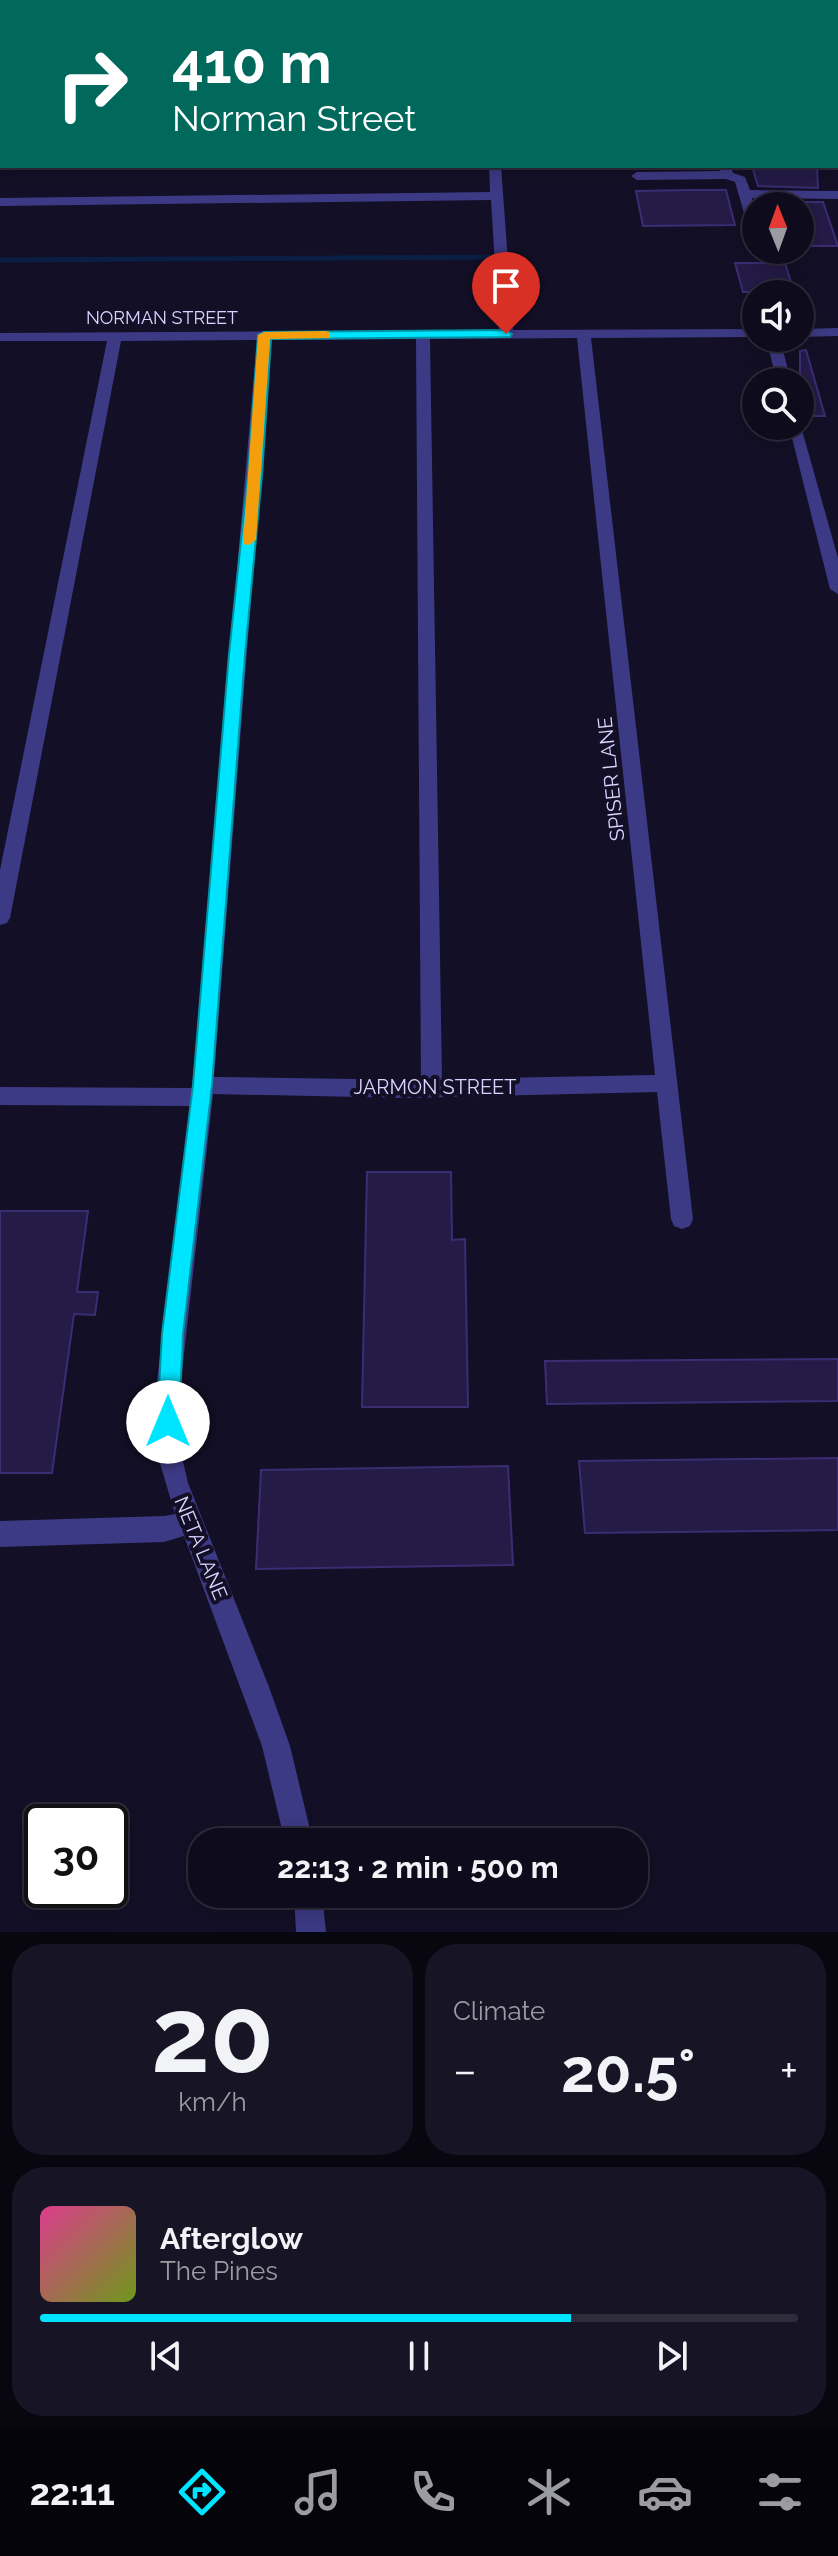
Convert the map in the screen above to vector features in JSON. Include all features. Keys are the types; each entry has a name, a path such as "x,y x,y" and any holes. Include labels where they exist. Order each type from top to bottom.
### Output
{"street":[{"path":"495,168 506,334"},
{"path":"637,176 726,170 741,180 744,192"},
{"path":"814,195 838,195"},
{"path":"0,202 497,196"},
{"path":"814,333 838,332"},
{"name":"NORMAN STREET","path":"0,337 742,333"},
{"name":"SPISER LANE","path":"584,334 682,1219"},
{"name":"NETA LANE","path":"264,335 255,475 237,654 202,1091 168,1390 169,1453 176,1483 276,1746 296,1828"},
{"path":"423,335 432,1088"},
{"path":"0,918 115,336"},
{"path":"800,440 838,589"},
{"name":"JARMON STREET","path":"0,1096 667,1083"},
{"path":"0,1534 164,1529 191,1522"},
{"path":"309,1908 311,1932"}],"building":[{"path":"753,168 817,168 818,188 758,186"},
{"path":"726,190 735,225 643,226 636,191"},
{"path":"814,202 823,202 838,246 814,246"},
{"path":"735,263 785,264 790,280 742,280 742,288"},
{"path":"800,352 807,352 811,368 800,368"},
{"path":"814,378 825,416 814,416"},
{"path":"367,1172 451,1172 452,1240 465,1239 468,1407 362,1407"},
{"path":"0,1211 88,1211 77,1292 98,1292 95,1315 74,1314 52,1473 0,1473"},
{"path":"838,1359 838,1401 547,1404 545,1361"},
{"path":"838,1458 838,1530 585,1533 579,1461"},
{"path":"508,1466 513,1565 256,1569 261,1470"}],"waterway":[{"path":"0,260 500,257"}],"slow traffic":[{"path":"249,540 264,335 325,335"}],"route":[{"path":"168,1422 172,1334 203,1085 264,335 506,334"}]}
